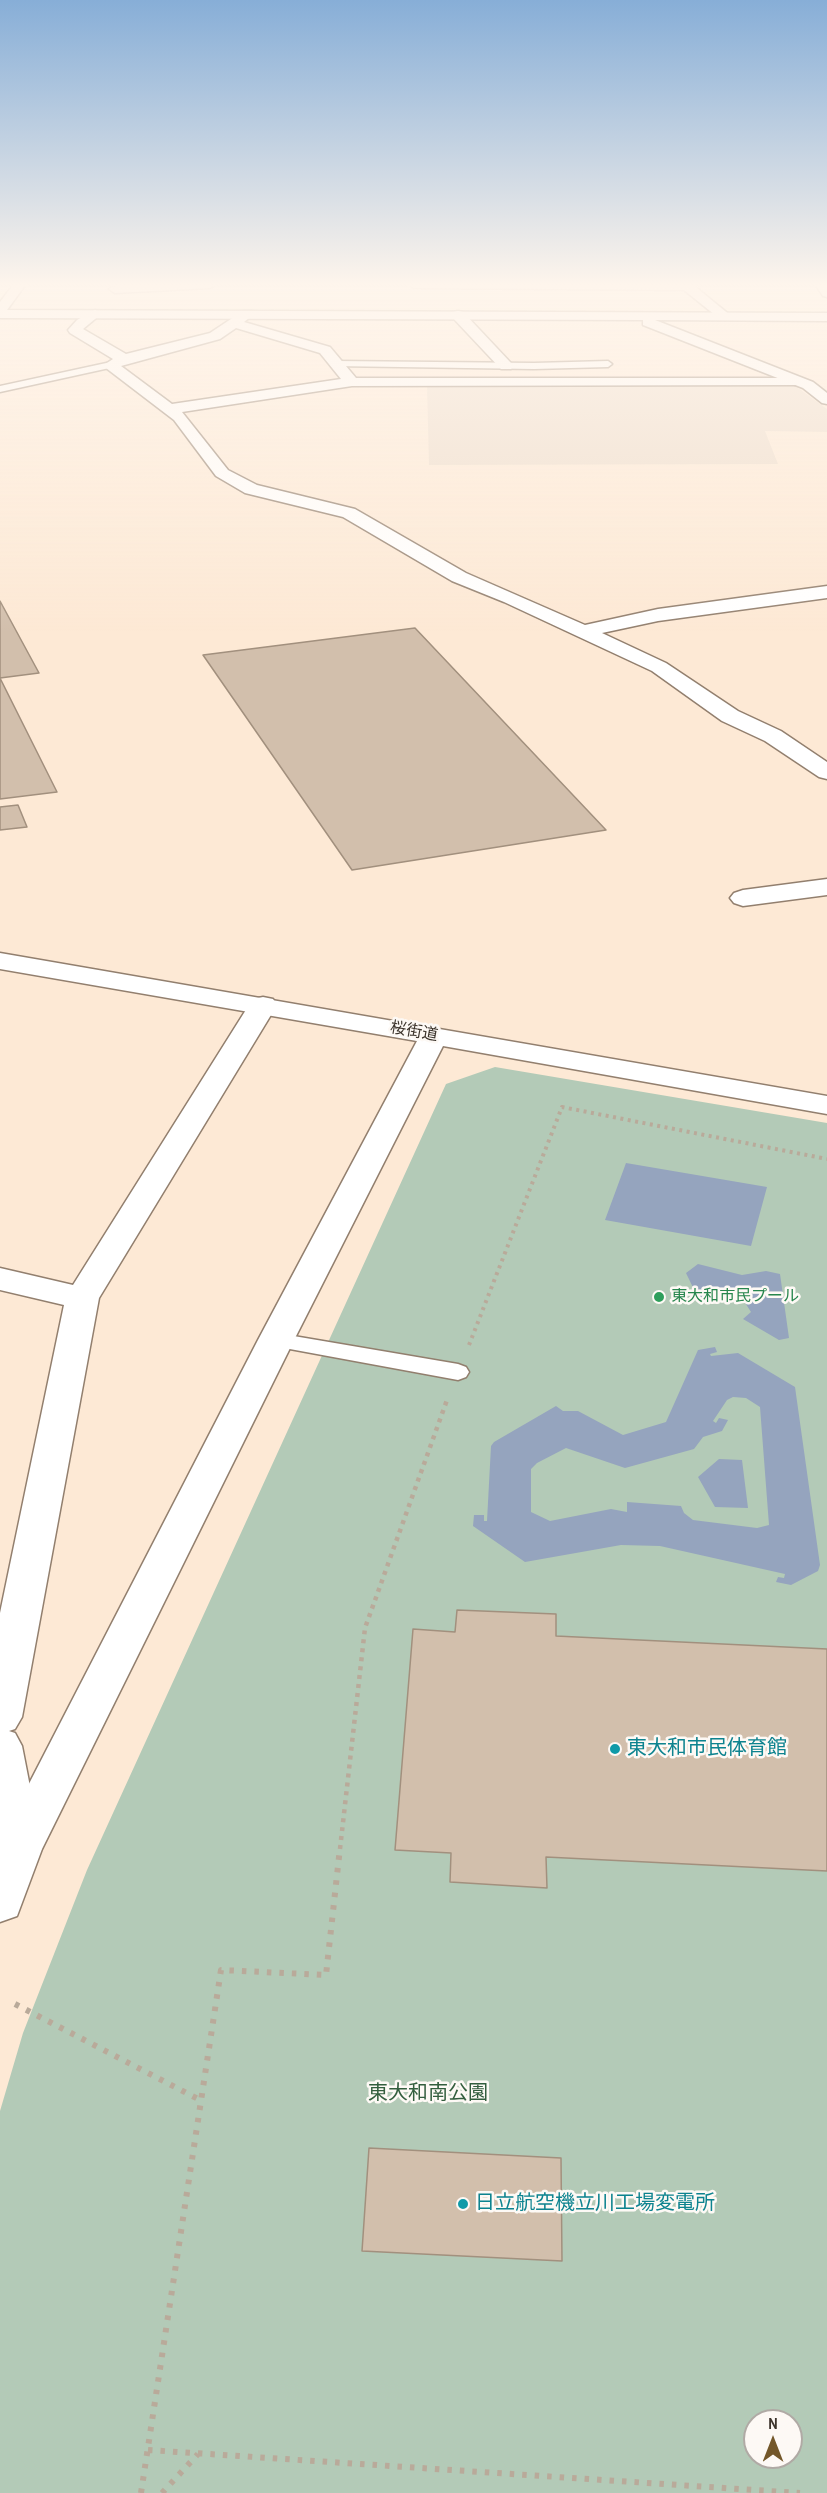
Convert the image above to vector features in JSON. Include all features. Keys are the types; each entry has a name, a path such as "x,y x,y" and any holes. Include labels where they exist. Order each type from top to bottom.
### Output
{"street":[{"path":"160,400 178,417 222,473 251,489 349,513 459,577 511,598 659,667 730,716 773,736 827,772"},
{"path":"170,409 228,400"},
{"path":"580,632 658,615 827,592"},
{"path":"743,898 827,887"},
{"name":"桜街道","path":"0,961 827,1105"},
{"path":"0,1717 82,1298 262,1005"},
{"path":"0,1901 19,1848 276,1340 434,1036"},
{"path":"0,1279 82,1298"},
{"path":"0,1746 19,1848"}],"lane":[{"path":"276,1340 458,1372"}],"path":[{"path":"141,2493 221,1970 326,1975 365,1628 405,1521 426,1454 562,1107 827,1160"},
{"path":"15,2004 202,2101"},
{"path":"148,2450 800,2493"},
{"path":"162,2493 198,2453"}],"shaded area":[{"path":"427,400 815,400 827,409 827,432 765,431 778,464 429,465"}],"green space":[{"name":"東大和南公園","path":"495,1067 827,1123 827,2493 0,2493 0,2111 23,2033 87,1870 446,1084"}],"water":[{"path":"626,1163 767,1187 751,1246 605,1220"},
{"path":"698,1264 742,1275 766,1271 780,1274 789,1338 779,1340 743,1319 751,1312 742,1298 734,1296 700,1302 686,1273"},
{"path":"715,1347 717,1352 710,1354 711,1356 738,1353 795,1387 820,1565 818,1571 791,1585 776,1582 778,1577 784,1578 785,1574 660,1546 621,1545 525,1562 473,1526 474,1515 484,1515 484,1521 487,1521 491,1446 494,1442 556,1406 563,1411 578,1411 623,1435 666,1422 698,1350","holes":["733,1397 746,1398 760,1407 769,1525 757,1528 693,1520 684,1513 681,1506 627,1502 627,1512 611,1509 550,1521 531,1512 531,1469 537,1463 566,1448 625,1468 694,1449 703,1437 722,1431 728,1420 719,1418 716,1423 713,1421 727,1400"]},
{"path":"719,1459 742,1460 748,1508 715,1507 698,1477"}],"building":[{"path":"0,601 39,673 0,678"},
{"path":"415,628 606,830 352,870 203,655"},
{"path":"0,678 57,792 0,799"},
{"path":"18,805 27,827 0,830 0,807"},
{"name":"東大和市民体育館","path":"457,1610 556,1614 556,1636 827,1649 827,1871 546,1857 547,1888 450,1882 451,1853 395,1850 413,1629 455,1632"},
{"name":"日立航空機立川工場変電所","path":"369,2148 561,2158 562,2261 362,2251"}],"place":[{"name":"東大和市民プール","path":"659,1297"},
{"name":"東大和市民体育館","path":"615,1749"},
{"name":"日立航空機立川工場変電所","path":"463,2204"}]}
